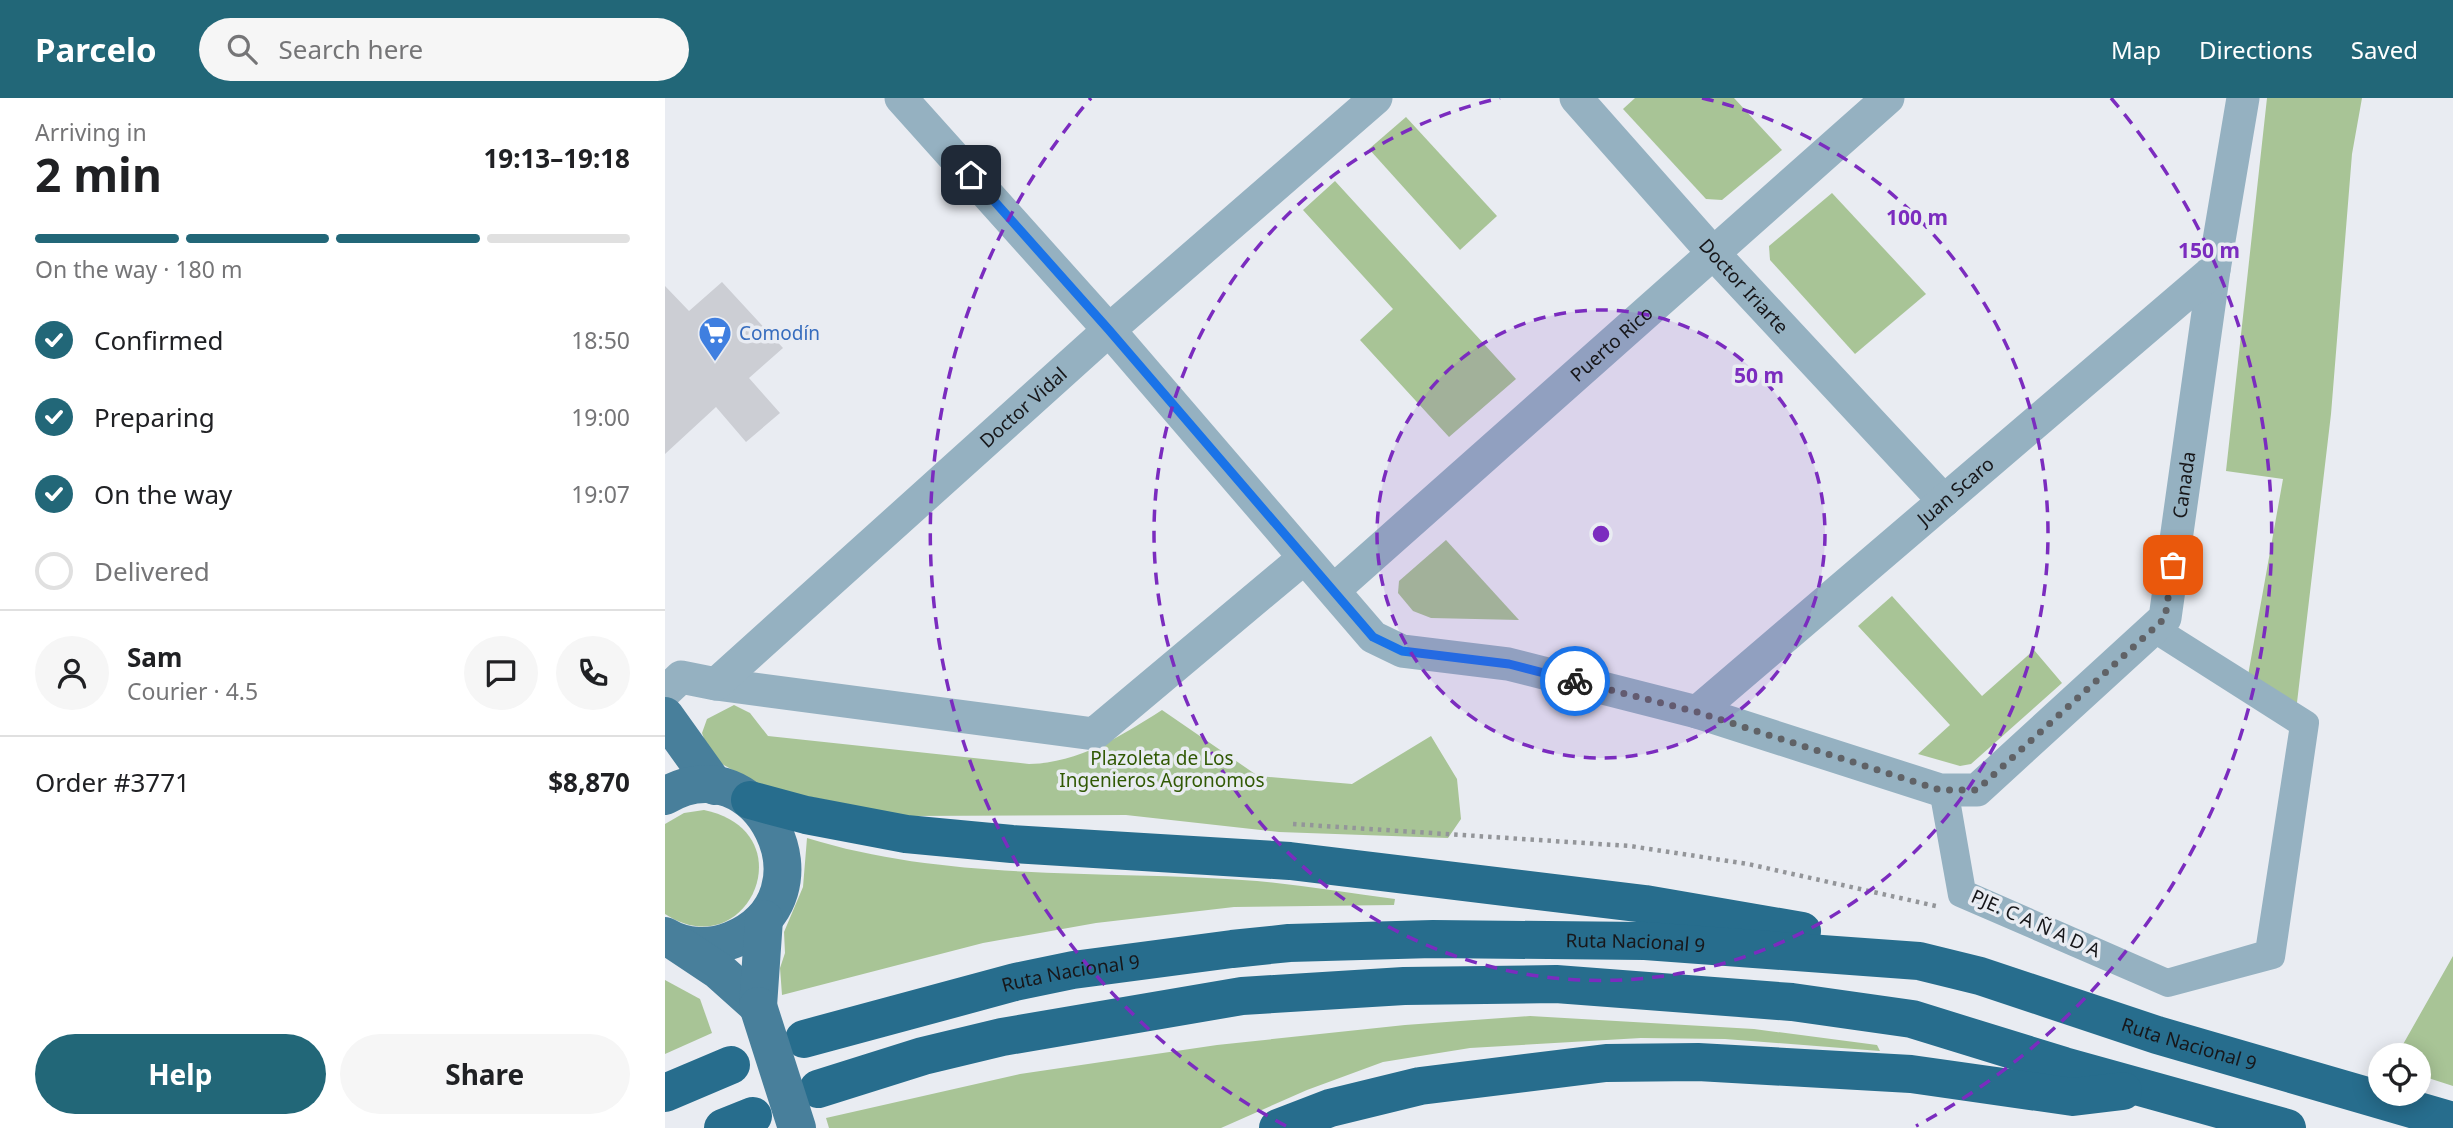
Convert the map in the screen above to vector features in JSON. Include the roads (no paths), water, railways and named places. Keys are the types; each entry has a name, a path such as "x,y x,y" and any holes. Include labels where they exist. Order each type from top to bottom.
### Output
{"highway":[{"path":"750,800 806,815 906,834 1012,844 1290,861 1632,902 1782,926 1919,961"},
{"name":"Ruta Nacional 9","path":"804,1039 1015,982 1073,970 1289,943 1446,939 1645,942 1919,961 1980,976 2157,1035 2453,1121"},
{"path":"818,1089 923,1056 1002,1037 1242,996 1404,986 1556,984 1792,1002 1912,1019 2287,1128"},
{"path":"1278,1128 1330,1108 1420,1086 1606,1063 1698,1062 1911,1074 2073,1097 2143,1088"},
{"path":"665,1093 731,1065"}],"main road":[{"path":"665,716 715,786"},
{"path":"665,796 693,786 715,786 750,800 766,816 778,835 783,856 783,878 776,900 764,919 745,935 722,944 698,947 670,939"},
{"path":"764,919 758,1006 797,1128"},
{"path":"670,939 719,971 758,1006"}],"street":[{"path":"901,98 1109,330 1373,637 1402,651 1509,664 1697,712"},
{"name":"Doctor Vidal","path":"716,684 1109,330 1376,98"},
{"name":"Doctor Iriarte","path":"1576,98 1714,254 1944,501"},
{"name":"Puerto Rico","path":"1334,590 1888,98"},
{"name":"Canada","path":"1697,712 1940,790 1977,790 2165,618 2214,270 2243,98"},
{"name":"Juan Scaro","path":"1697,712 2214,270"},
{"path":"665,692 681,677 716,684 1094,734 1304,558"},
{"name":"PJE. C A Ñ A D A","path":"2161,631 2307,723 2273,957 2168,985 1960,895 1942,795 1947,794 1964,892 2167,981 2267,952 2302,725 2159,634 2161,631"}],"place":[{"name":"Comodín","path":"715,363"}],"park label":[{"name":"Plazoleta de Los Ingenieros Agronomos","path":"1162,769"}]}
